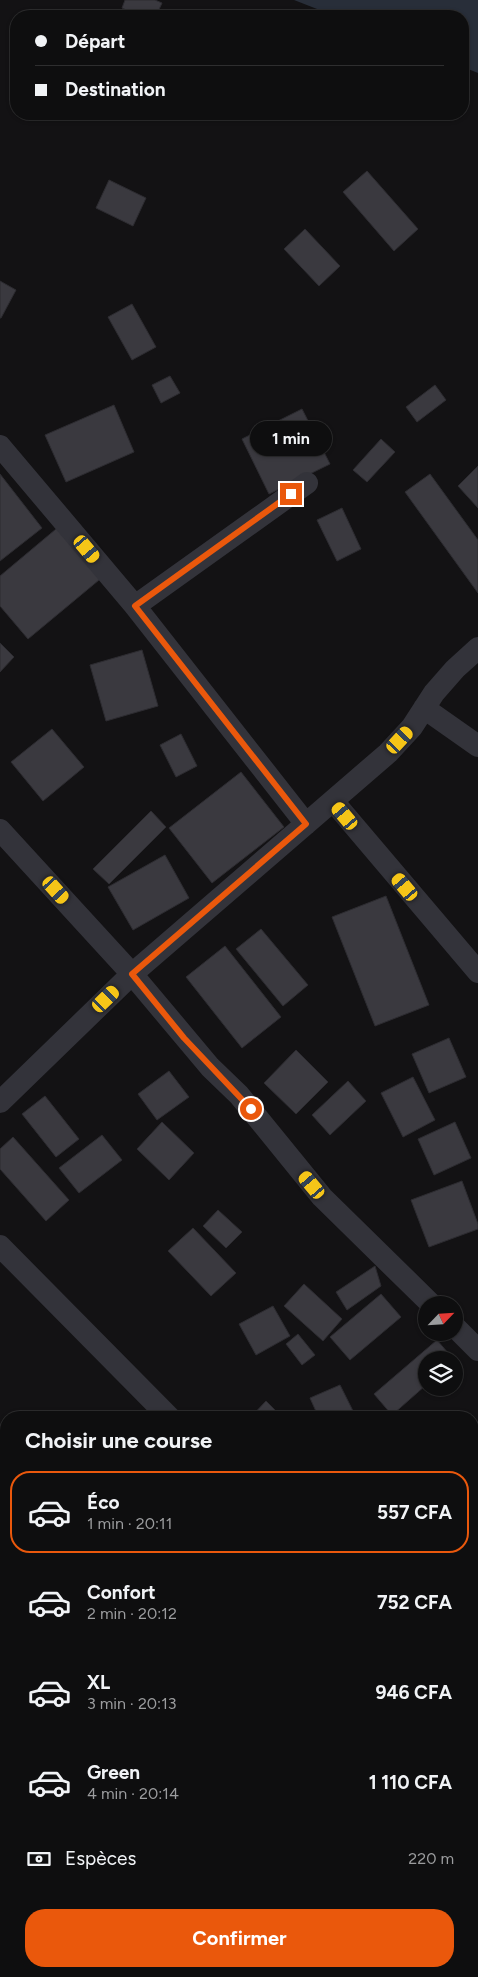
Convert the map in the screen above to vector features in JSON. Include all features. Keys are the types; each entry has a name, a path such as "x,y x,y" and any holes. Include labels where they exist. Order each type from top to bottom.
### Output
{"street":[{"path":"0,446 135,606 306,824"},
{"path":"135,606 307,483"},
{"path":"0,1102 132,974 388,753 412,727 455,668 478,648"},
{"path":"424,708 478,746"},
{"path":"333,801 478,972"},
{"path":"0,830 132,974 210,1067 239,1095 322,1197 423,1296"},
{"path":"0,1246 163,1411"},
{"path":"463,1335 478,1350"}],"shaded area":[{"path":"294,0 478,0 478,73 469,69 469,10 320,10"}],"building":[{"path":"125,0 155,0 162,3 159,10 126,10 122,8"},
{"path":"367,171 418,229 394,251 343,192"},
{"path":"109,180 146,198 133,226 96,208"},
{"path":"305,229 340,266 319,286 284,249"},
{"path":"0,281 16,290 1,318 0,318"},
{"path":"132,304 156,347 132,360 108,317"},
{"path":"170,376 180,393 161,403 152,385"},
{"path":"435,385 446,400 417,422 406,407"},
{"path":"114,405 134,452 66,482 45,435"},
{"path":"302,409 330,464 269,494 242,439"},
{"path":"381,439 395,452 367,482 353,470"},
{"path":"478,466 478,508 458,486"},
{"path":"0,474 42,528 0,561"},
{"path":"430,474 478,540 478,593 405,492"},
{"path":"342,508 361,549 337,561 317,520"},
{"path":"62,524 105,575 28,639 0,606 0,576"},
{"path":"0,643 14,657 0,672"},
{"path":"142,650 158,706 106,721 90,665"},
{"path":"52,729 84,767 43,801 11,762"},
{"path":"181,734 197,766 176,777 160,745"},
{"path":"241,772 284,827 212,883 169,828"},
{"path":"151,811 166,827 109,884 93,869"},
{"path":"165,855 189,898 133,930 108,887"},
{"path":"386,896 429,1005 375,1026 332,917"},
{"path":"261,929 308,985 283,1006 236,949"},
{"path":"225,946 281,1017 242,1048 186,977"},
{"path":"449,1038 466,1077 429,1093 412,1054"},
{"path":"296,1050 328,1082 296,1114 264,1083"},
{"path":"169,1071 189,1097 157,1120 138,1094"},
{"path":"413,1077 435,1120 403,1137 381,1093"},
{"path":"348,1081 366,1101 330,1135 312,1115"},
{"path":"45,1096 79,1139 56,1157 22,1114"},
{"path":"162,1122 194,1153 169,1180 137,1149"},
{"path":"455,1122 471,1158 434,1175 418,1139"},
{"path":"102,1135 122,1160 79,1193 59,1168"},
{"path":"13,1137 69,1200 46,1221 0,1169 0,1149"},
{"path":"462,1181 478,1224 478,1229 429,1247 411,1200"},
{"path":"218,1210 242,1232 226,1248 203,1226"},
{"path":"193,1228 236,1273 211,1296 168,1251"},
{"path":"375,1266 381,1286 347,1310 336,1292"},
{"path":"304,1284 342,1319 323,1341 284,1306"},
{"path":"381,1294 401,1317 350,1360 330,1337"},
{"path":"273,1306 290,1336 256,1355 239,1324"},
{"path":"298,1334 315,1355 302,1365 286,1344"},
{"path":"436,1341 446,1351 424,1351"},
{"path":"418,1356 418,1392 397,1411 389,1411 374,1394"},
{"path":"340,1385 353,1411 316,1411 310,1398"},
{"path":"266,1401 276,1411 257,1411"}],"route":[{"path":"251,1109 184,1038 132,974 306,824 135,606 291,494"}]}
